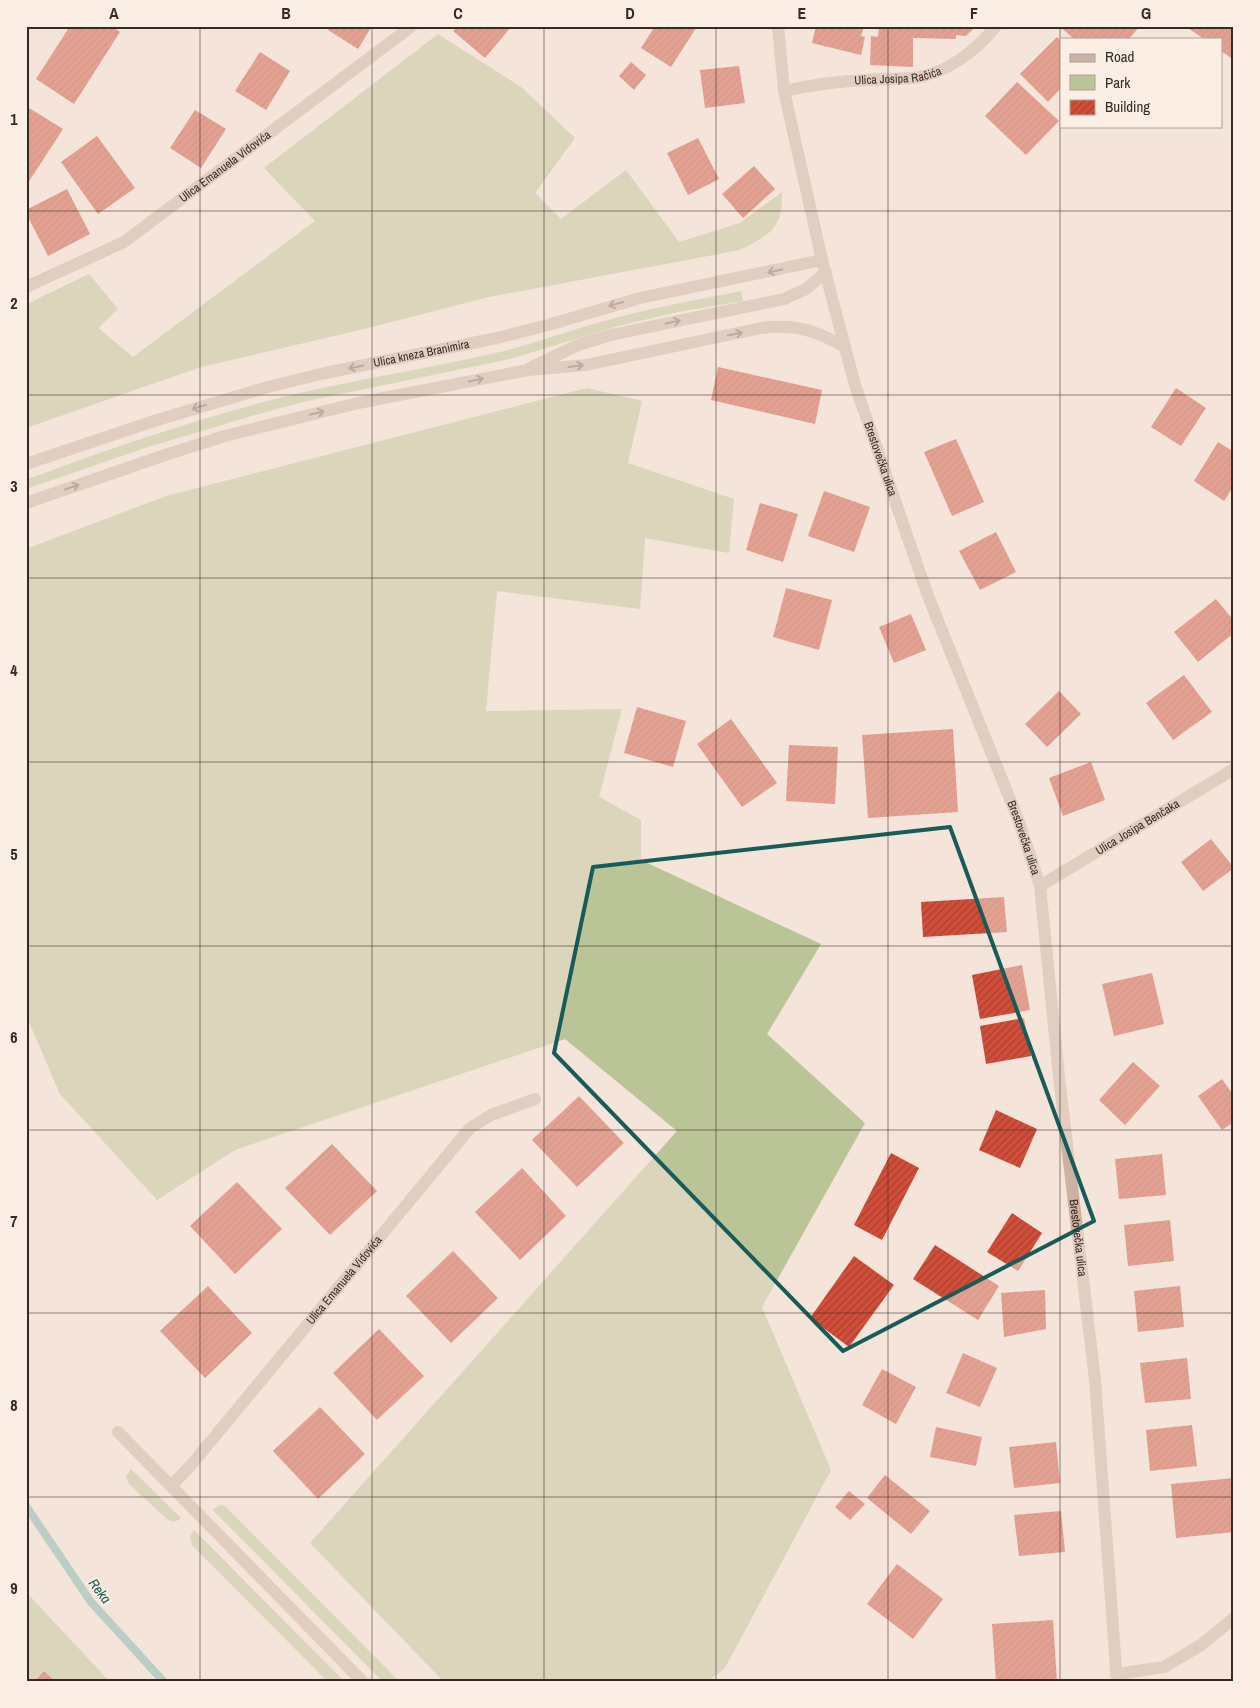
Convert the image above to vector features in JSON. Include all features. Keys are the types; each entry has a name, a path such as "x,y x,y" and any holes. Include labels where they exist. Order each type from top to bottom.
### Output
{"street":[{"name":"Ulica Emanuela Vidovića","path":"26,287 124,242 412,26"},
{"name":"Brestovečka ulica","path":"778,26 784,91 824,266 855,385 928,596 1018,818 1040,886 1059,1077 1095,1380 1117,1678"},
{"name":"Ulica Josipa Račića","path":"784,91 821,84 915,78 937,72 953,64 976,48 996,26"},
{"path":"528,370 578,345 611,335 784,299 806,289 824,266"},
{"name":"Ulica kneza Branimira","path":"26,464 157,420 326,373 497,338 640,298 824,266"},
{"path":"26,503 225,436 358,403 528,370 586,365 777,326 800,327 812,330 845,346"},
{"name":"Ulica Josipa Benčaka","path":"1040,886 1234,769"},
{"name":"Ulica Emanuela Vidovića","path":"171,1486 204,1449 470,1128 490,1115 535,1099"},
{"path":"118,1432 363,1682"},
{"path":"1117,1678 1164,1667 1232,1624"}],"highlighted area":[{"path":"950,827 1094,1221 843,1351 554,1053 593,867"}],"green space":[{"path":"438,34 521,87 575,138 535,193 561,219 626,170 679,242 740,223 782,192 782,204 777,222 767,235 740,250 489,297 364,329 201,367 26,428 26,305 89,274 118,309 98,328 133,357 315,221 264,168"},
{"path":"741,291 743,301 678,312 618,326 510,359 307,401 255,415 145,448 26,489 26,480 85,458 236,409 325,387 500,352 615,318"},
{"path":"587,388 642,401 628,463 734,499 729,553 645,538 640,609 497,591 486,711 622,709 599,797 641,820 641,860 821,944 767,1034 865,1123 762,1307 831,1470 725,1668 707,1682 444,1682 310,1543 677,1131 565,1039 235,1150 157,1200 60,1094 26,1015 26,549 166,496"},
{"path":"131,1469 181,1518 175,1521 168,1520 129,1484 126,1476"},
{"path":"222,1505 400,1682 383,1682 213,1510"},
{"path":"194,1530 345,1682 328,1682 192,1545 190,1537"},
{"path":"26,1592 110,1682 56,1682 44,1671 34,1682 26,1682"}],"building":[{"path":"70,26 112,26 120,32 74,104 36,79"},
{"path":"330,26 372,26 358,49 328,30"},
{"path":"458,26 512,26 485,58 453,31"},
{"path":"655,26 693,26 696,28 671,67 641,48"},
{"path":"816,26 864,26 861,36 865,37 861,55 812,43"},
{"path":"879,26 976,26 966,36 956,35 956,39 913,38 913,67 870,65 871,36 878,37"},
{"path":"1059,26 1140,26 1130,38 1073,38"},
{"path":"1185,26 1234,26 1234,60 1222,52 1222,38 1203,38"},
{"path":"1057,37 1060,40 1060,89 1048,102 1020,74"},
{"path":"260,52 290,71 266,110 235,91"},
{"path":"631,62 646,75 634,90 619,76"},
{"path":"739,66 745,103 705,108 700,70"},
{"path":"1017,82 1059,121 1026,155 985,116"},
{"path":"26,106 63,129 26,186"},
{"path":"195,110 226,129 201,168 170,148"},
{"path":"97,136 135,188 98,214 61,162"},
{"path":"698,138 719,179 688,195 667,153"},
{"path":"754,166 775,189 743,218 722,194"},
{"path":"67,189 90,234 48,256 26,210"},
{"path":"718,367 822,390 815,424 711,400"},
{"path":"1176,388 1206,408 1181,446 1151,427"},
{"path":"956,439 984,502 952,516 924,452"},
{"path":"1218,442 1234,452 1234,486 1224,501 1194,481"},
{"path":"824,491 870,507 854,552 808,536"},
{"path":"760,503 798,514 783,562 746,550"},
{"path":"996,532 1016,572 980,590 959,551"},
{"path":"786,588 832,600 819,650 773,637"},
{"path":"1216,599 1234,621 1234,633 1198,662 1174,632"},
{"path":"911,614 926,650 894,663 879,627"},
{"path":"1184,675 1212,712 1173,740 1146,703"},
{"path":"1059,691 1081,714 1047,747 1025,724"},
{"path":"637,707 686,721 673,767 624,753"},
{"path":"731,719 777,783 742,807 697,744"},
{"path":"953,729 958,812 868,818 862,735"},
{"path":"789,745 838,747 835,804 786,801"},
{"path":"1091,762 1105,800 1063,816 1049,778"},
{"path":"1211,839 1234,868 1203,891 1181,862"},
{"path":"1004,897 1007,932 923,937 921,902"},
{"path":"1022,965 1030,1010 980,1019 972,975"},
{"path":"1152,973 1164,1024 1114,1036 1102,984"},
{"path":"1024,1018 1031,1056 986,1064 980,1026"},
{"path":"1133,1062 1160,1086 1125,1125 1099,1100"},
{"path":"1222,1079 1234,1096 1234,1122 1222,1130 1198,1096"},
{"path":"579,1096 624,1143 577,1187 532,1140"},
{"path":"996,1110 1037,1129 1020,1168 979,1150"},
{"path":"332,1144 377,1191 330,1235 285,1188"},
{"path":"891,1153 919,1168 882,1240 854,1225"},
{"path":"1162,1154 1166,1195 1119,1199 1115,1159"},
{"path":"522,1168 566,1216 520,1260 475,1212"},
{"path":"237,1182 282,1229 235,1274 190,1226"},
{"path":"1012,1213 1042,1233 1018,1271 987,1252"},
{"path":"1170,1220 1174,1261 1128,1266 1124,1225"},
{"path":"935,1245 999,1286 978,1320 913,1279"},
{"path":"453,1251 498,1298 451,1343 406,1296"},
{"path":"854,1256 894,1285 849,1347 810,1318"},
{"path":"208,1286 252,1333 205,1378 160,1331"},
{"path":"1180,1286 1184,1327 1138,1332 1134,1291"},
{"path":"1045,1290 1046,1329 1004,1337 1001,1293"},
{"path":"379,1329 424,1376 377,1420 333,1373"},
{"path":"963,1353 997,1368 980,1407 946,1393"},
{"path":"1187,1358 1191,1399 1145,1403 1140,1363"},
{"path":"882,1369 916,1387 896,1424 862,1405"},
{"path":"320,1407 365,1454 318,1499 273,1451"},
{"path":"1192,1425 1197,1466 1150,1471 1146,1430"},
{"path":"936,1427 982,1437 976,1466 930,1457"},
{"path":"1056,1442 1060,1483 1014,1488 1009,1447"},
{"path":"885,1475 930,1511 911,1534 867,1498"},
{"path":"1234,1478 1234,1532 1176,1538 1171,1484"},
{"path":"849,1491 865,1504 850,1520 835,1507"},
{"path":"1061,1511 1065,1552 1019,1556 1014,1515"},
{"path":"897,1564 943,1599 913,1639 867,1604"},
{"path":"1053,1620 1057,1682 996,1682 992,1624"},
{"path":"44,1671 56,1682 34,1682"}],"waterway":[{"name":"Reka","path":"26,1506 91,1602 164,1682"}]}
